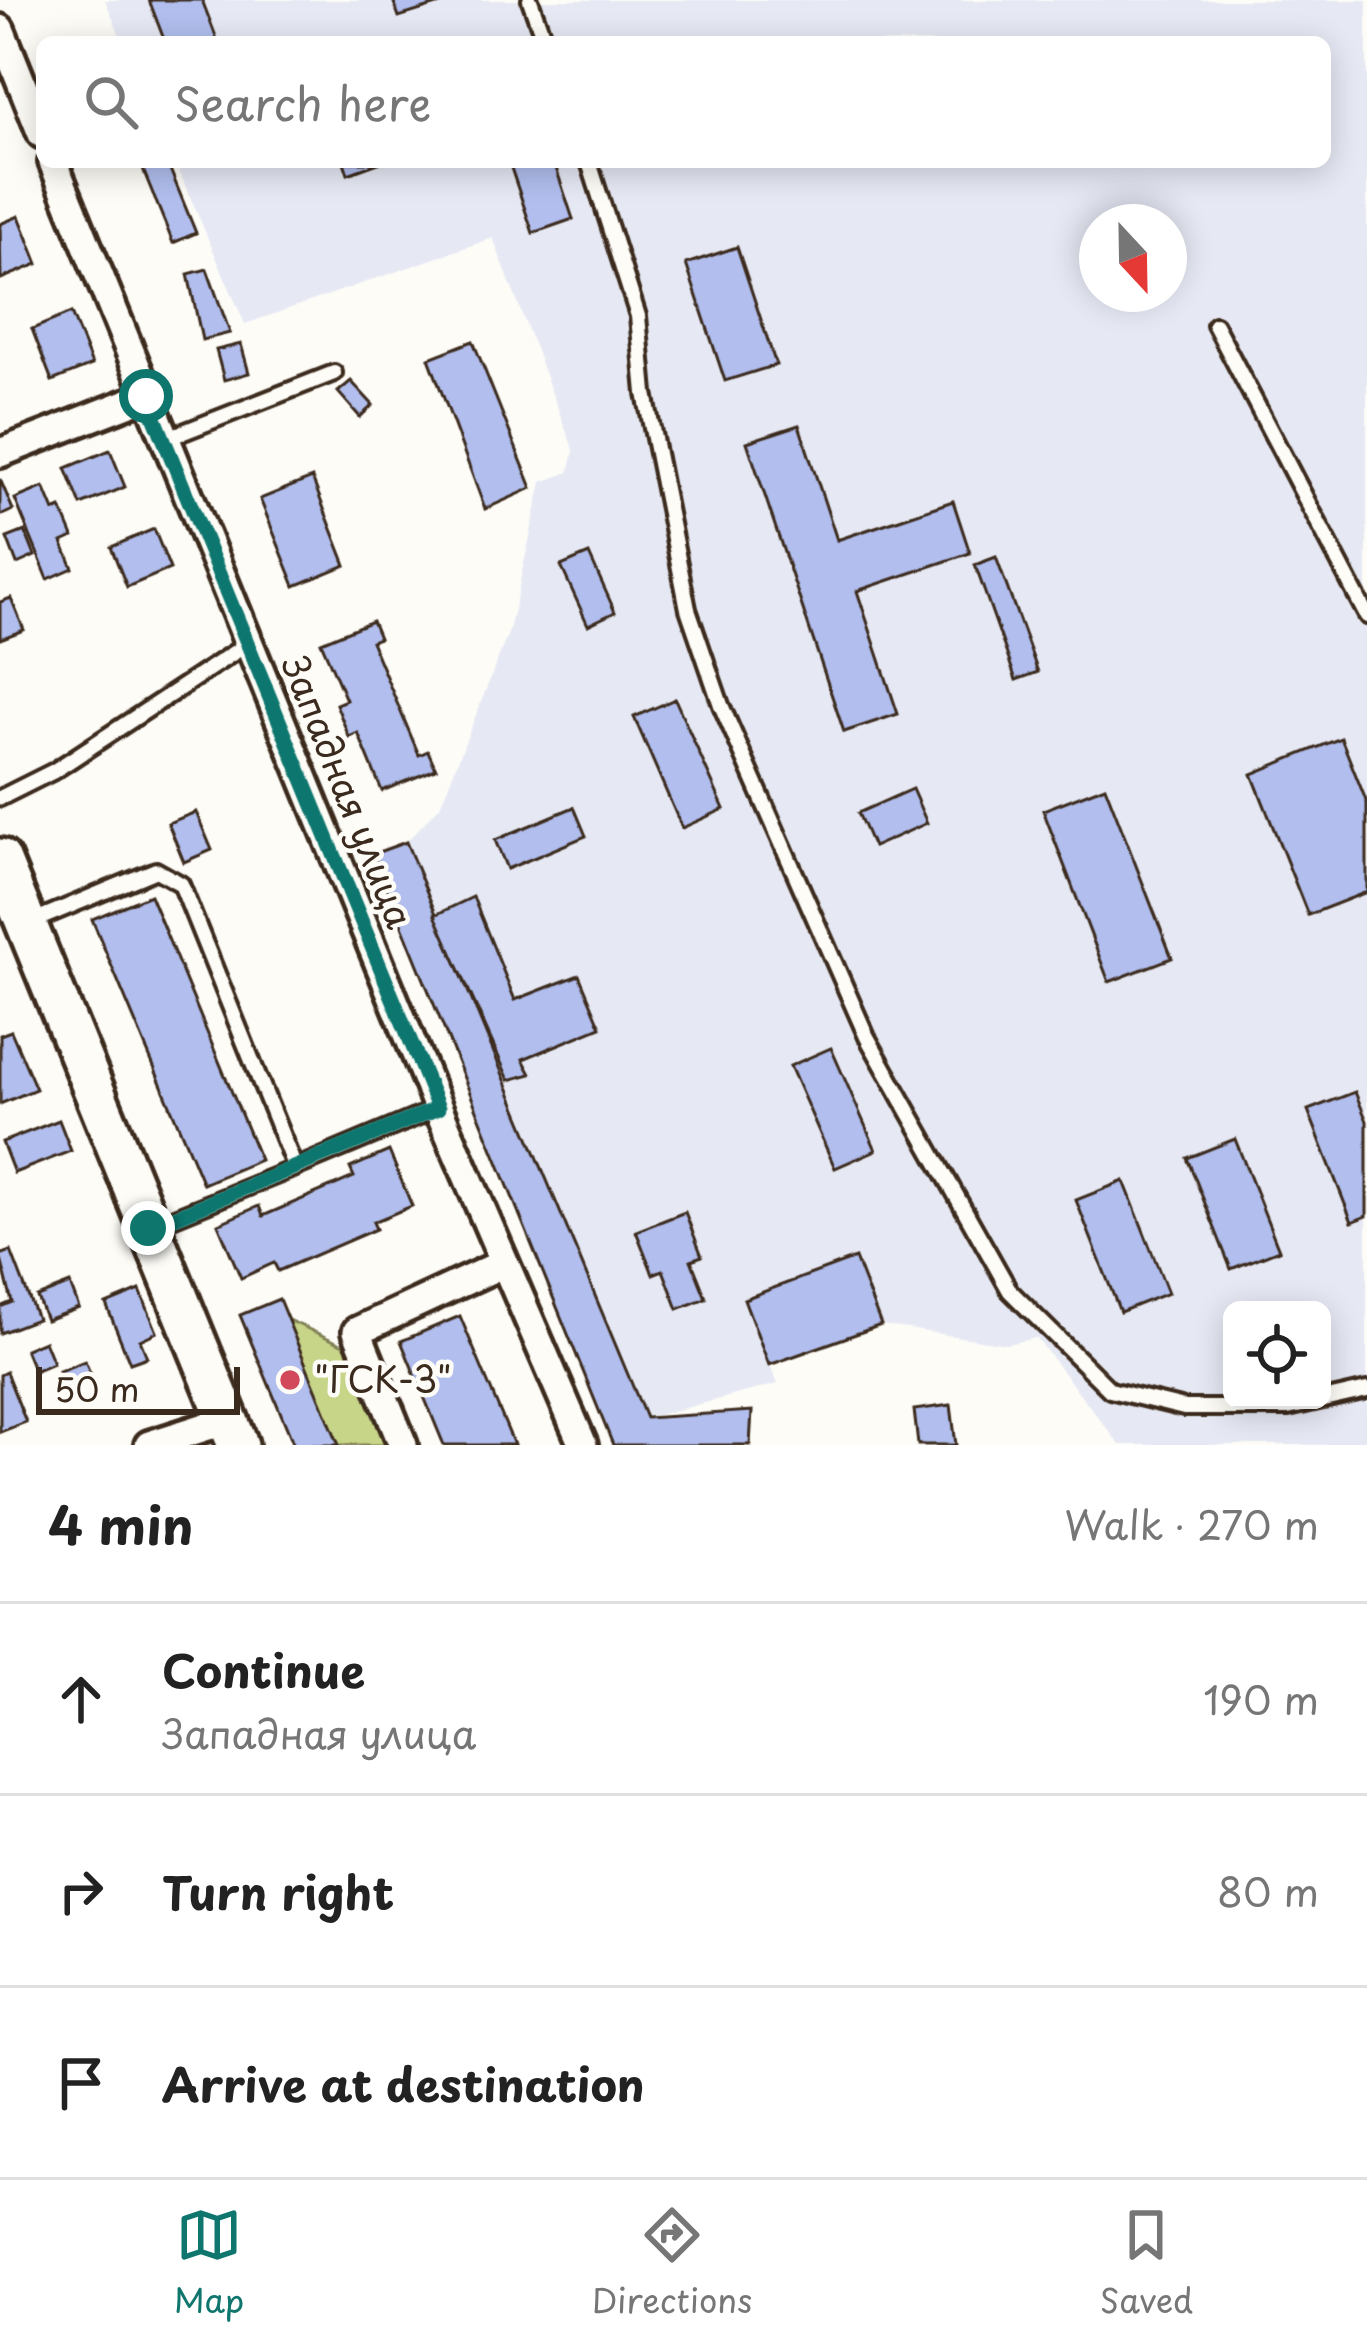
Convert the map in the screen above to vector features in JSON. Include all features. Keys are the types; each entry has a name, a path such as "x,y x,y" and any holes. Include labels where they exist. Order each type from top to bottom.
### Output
{"street":[{"path":"2,41 36,120"},
{"name":"Западная улица","path":"55,168 438,1108 583,1445"},
{"path":"0,453 146,396"},
{"path":"0,859 232,1432 148,1445"},
{"path":"403,1445 357,1330 504,1263"}],"lane":[{"path":"530,0 543,36"},
{"path":"591,168 638,316 645,394 688,609 721,705 866,1037 1010,1291 1110,1390 1184,1408 1288,1408 1367,1390"},
{"path":"1215,325 1367,616"},
{"path":"164,440 334,373"},
{"path":"0,798 54,771 247,644"},
{"path":"26,924 156,870 181,884 295,1168"},
{"path":"148,1228 438,1108"}],"shaded area":[{"path":"105,0 1367,0 1367,1445 1120,1445 1036,1338 1007,1344 881,1325 770,1365 778,1384 646,1418 406,842 440,806 509,631 542,482 569,472 574,451 493,238 245,324 178,168 1331,168 1331,36 120,36"}],"green space":[{"path":"286,1319 348,1347 389,1445 338,1445"}],"building":[{"path":"149,0 202,0 216,36 163,36"},
{"path":"393,0 453,0 399,17"},
{"path":"142,168 169,168 196,233 173,243"},
{"path":"511,168 556,168 573,219 533,233"},
{"path":"19,216 38,264 1,279 0,224"},
{"path":"737,247 776,365 725,381 686,264"},
{"path":"207,269 230,333 202,340 188,274"},
{"path":"71,313 92,365 52,381 32,329"},
{"path":"473,341 532,488 485,509 429,358"},
{"path":"241,344 249,373 224,380 216,350"},
{"path":"351,381 373,405 360,417 338,392"},
{"path":"799,425 837,540 953,501 970,553 857,591 898,714 844,732 747,442"},
{"path":"110,450 125,487 81,505 66,468"},
{"path":"312,478 346,565 295,586 260,499"},
{"path":"0,479 13,510 0,516"},
{"path":"44,487 54,511 61,508 73,537 62,542 73,568 48,579 15,499"},
{"path":"154,529 170,569 127,587 111,547"},
{"path":"25,531 35,556 17,564 7,538"},
{"path":"589,554 615,612 588,625 561,566"},
{"path":"996,557 1038,672 1016,680 975,565"},
{"path":"11,598 24,630 0,639 0,602"},
{"path":"372,621 379,638 371,641 419,755 428,751 436,769 382,791 358,733 349,737 336,704 346,700 321,642"},
{"path":"675,699 724,809 682,828 634,717"},
{"path":"1341,738 1367,803 1367,892 1308,915 1252,774"},
{"path":"1105,786 1172,958 1109,982 1043,810"},
{"path":"912,789 927,823 873,847 858,813"},
{"path":"574,807 586,836 507,869 495,840"},
{"path":"196,812 212,850 184,862 168,823"},
{"path":"406,842 646,1418 752,1411 750,1445 613,1445 373,854"},
{"path":"150,895 260,1160 203,1184 92,919"},
{"path":"473,897 515,1000 579,975 601,1027 523,1059 531,1074 509,1080 435,915"},
{"path":"11,1031 36,1089 0,1104 0,1035"},
{"path":"831,1048 876,1150 835,1168 790,1066"},
{"path":"1355,1092 1367,1121 1367,1216 1352,1222 1308,1110"},
{"path":"59,1120 71,1151 14,1173 2,1142"},
{"path":"1235,1139 1279,1250 1231,1269 1187,1158"},
{"path":"389,1151 412,1206 373,1222 376,1229 278,1271 274,1263 241,1278 218,1224 259,1206 263,1216 354,1177 350,1168"},
{"path":"1124,1181 1168,1293 1120,1312 1076,1200"},
{"path":"685,1212 702,1256 691,1260 706,1298 678,1309 663,1270 653,1274 636,1231"},
{"path":"11,1251 37,1319 0,1333 0,1307 12,1302 0,1255"},
{"path":"855,1258 881,1325 769,1365 744,1299"},
{"path":"70,1284 79,1308 46,1320 37,1297"},
{"path":"140,1290 157,1332 140,1340 147,1357 130,1363 106,1304"},
{"name":"\"ГСК-3\"","path":"279,1299 339,1445 294,1445 240,1315"},
{"path":"460,1316 514,1445 444,1445 401,1341"},
{"path":"44,1341 53,1363 34,1371 25,1349"},
{"path":"85,1361 91,1375 65,1386 59,1371"},
{"path":"6,1372 26,1422 0,1432 0,1375"},
{"path":"951,1405 956,1445 918,1445 914,1410"}],"place":[{"name":"\"ГСК-3\"","path":"290,1380"}],"route":[{"path":"146,396 438,1108 148,1228"}]}
